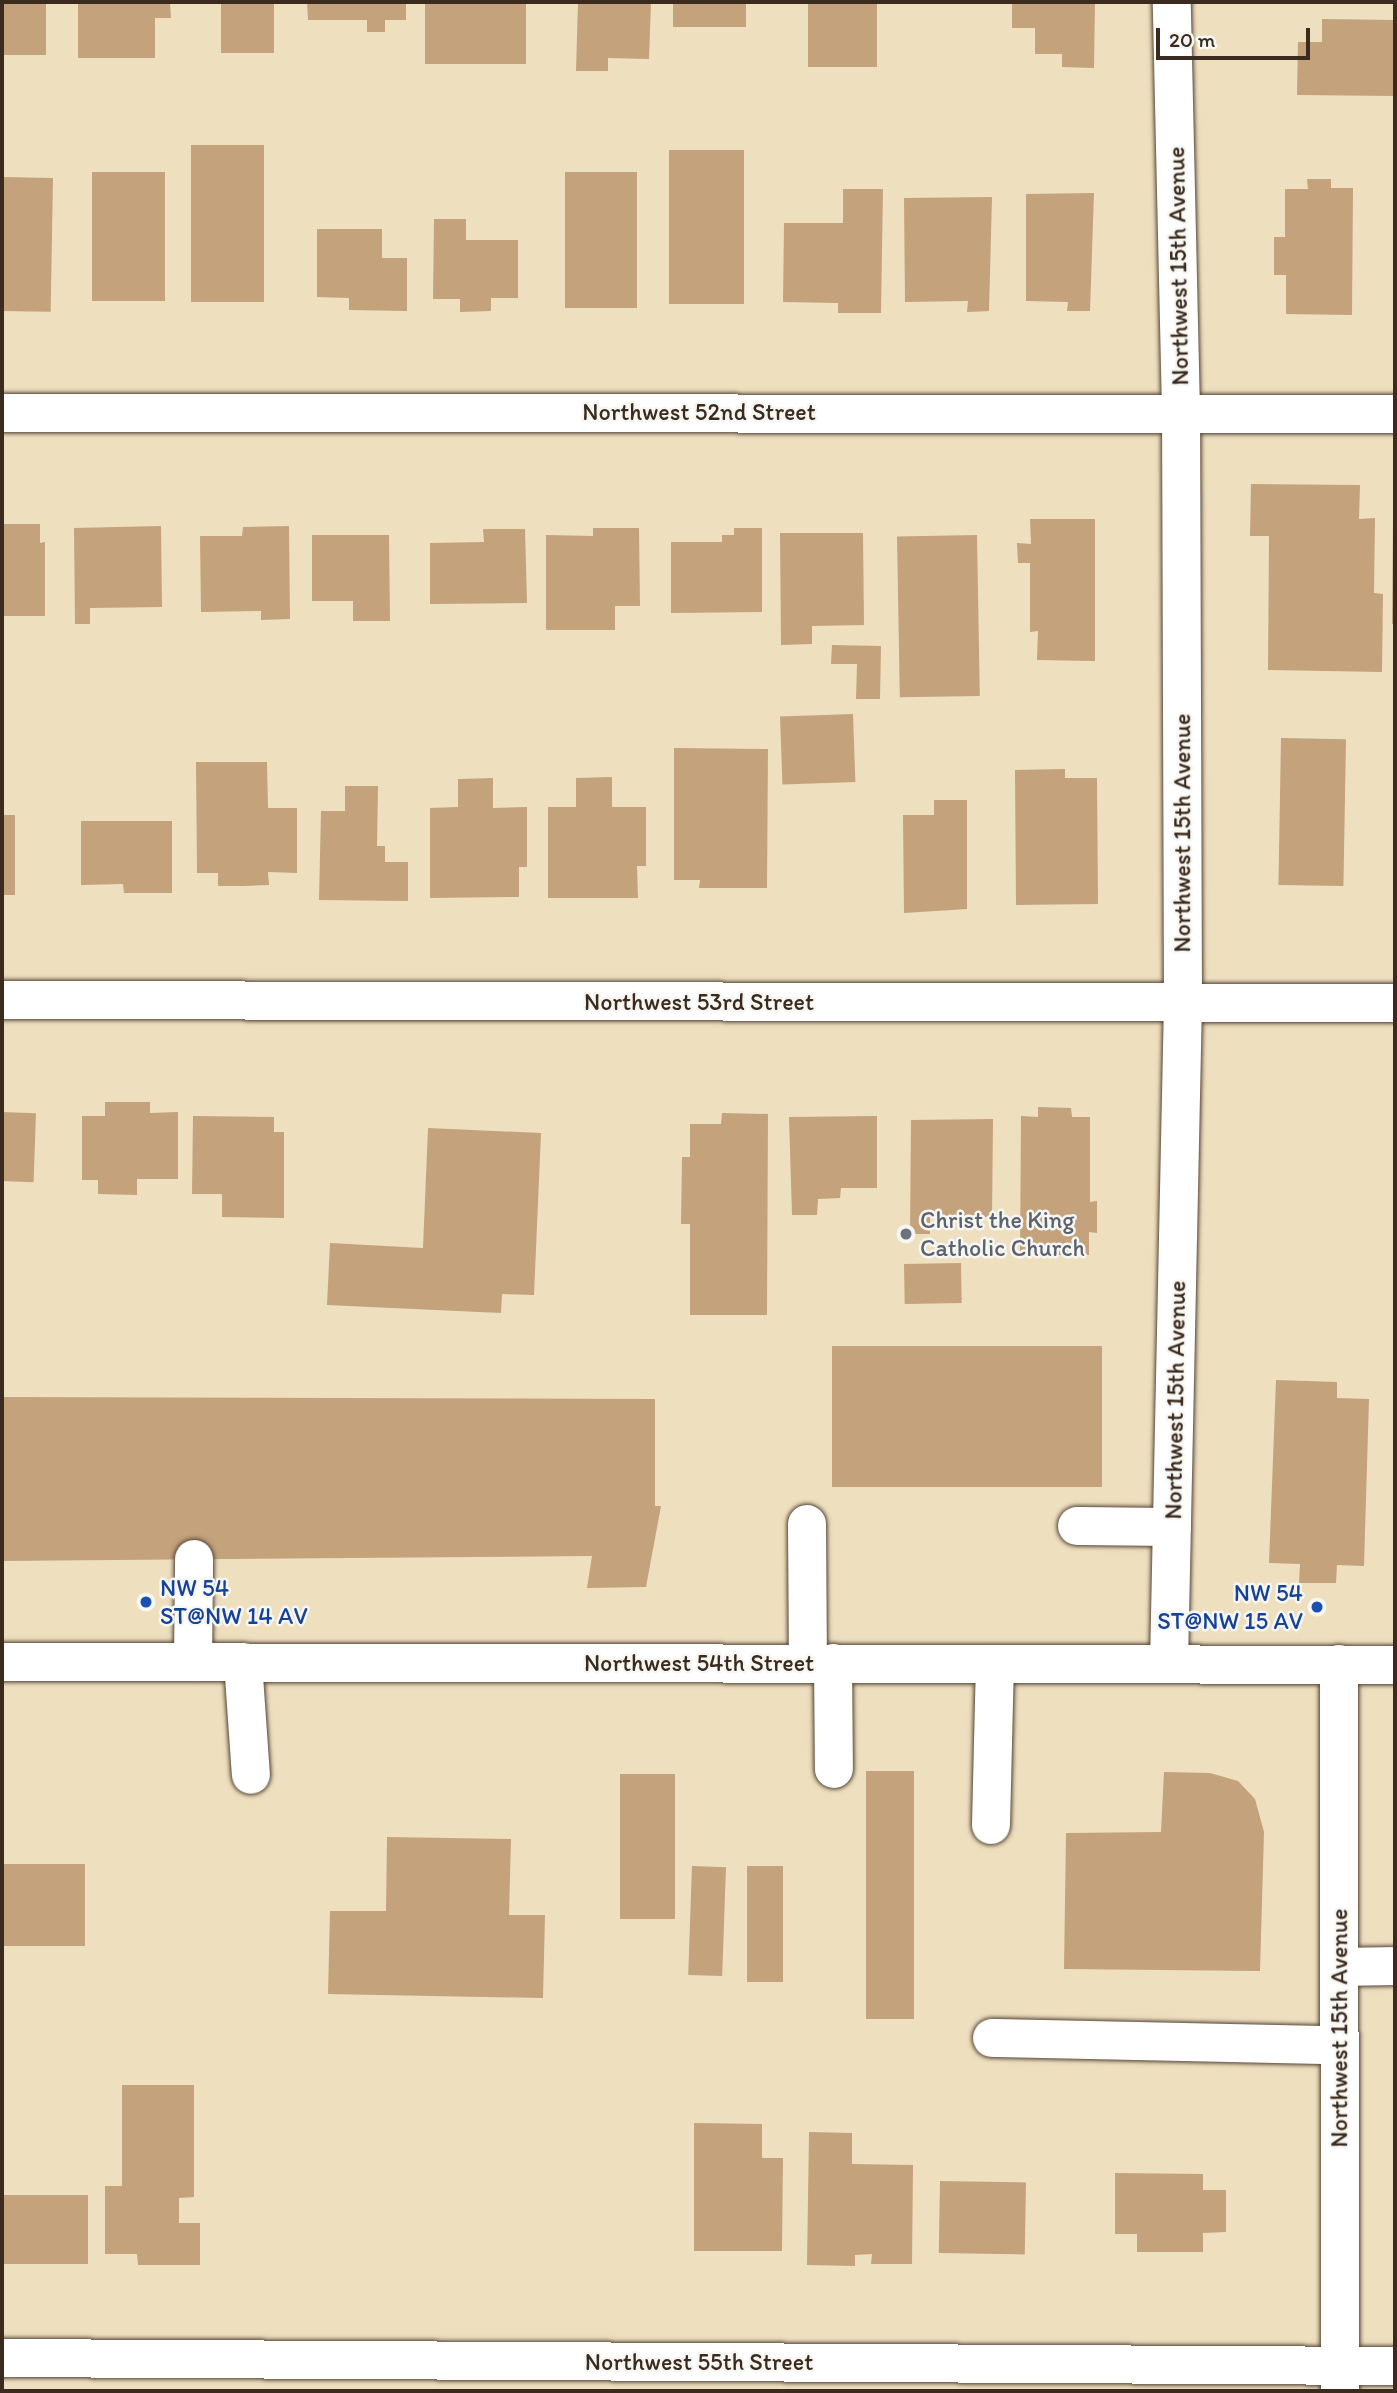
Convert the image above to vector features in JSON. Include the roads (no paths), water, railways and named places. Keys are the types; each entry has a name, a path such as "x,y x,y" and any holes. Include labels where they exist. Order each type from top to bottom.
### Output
{"street":[{"name":"Northwest 15th Avenue","path":"1169,1664 1183,1003 1181,411 1172,2"},
{"name":"Northwest 52nd Street","path":"2,413 1181,411 1395,414"},
{"name":"Northwest 53rd Street","path":"2,1000 1395,1003"},
{"path":"807,1524 834,1769"},
{"path":"1077,1526 1172,1527"},
{"path":"193,1662 194,1559"},
{"name":"Northwest 54th Street","path":"2,1662 1395,1665"},
{"path":"243,1662 251,1775"},
{"path":"991,1825 995,1664"},
{"name":"Northwest 15th Avenue","path":"1339,1664 1340,2378"},
{"path":"1339,1967 1395,1966"},
{"path":"992,2038 1339,2045"},
{"name":"Northwest 55th Street","path":"2,2358 1340,2378 1395,2366"}],"place":[{"name":"Christ the King Catholic Church","path":"906,1234"},
{"name":"NW 54 ST@NW 14 AV","path":"146,1602"},
{"name":"NW 54 ST@NW 15 AV","path":"1317,1607"}]}
